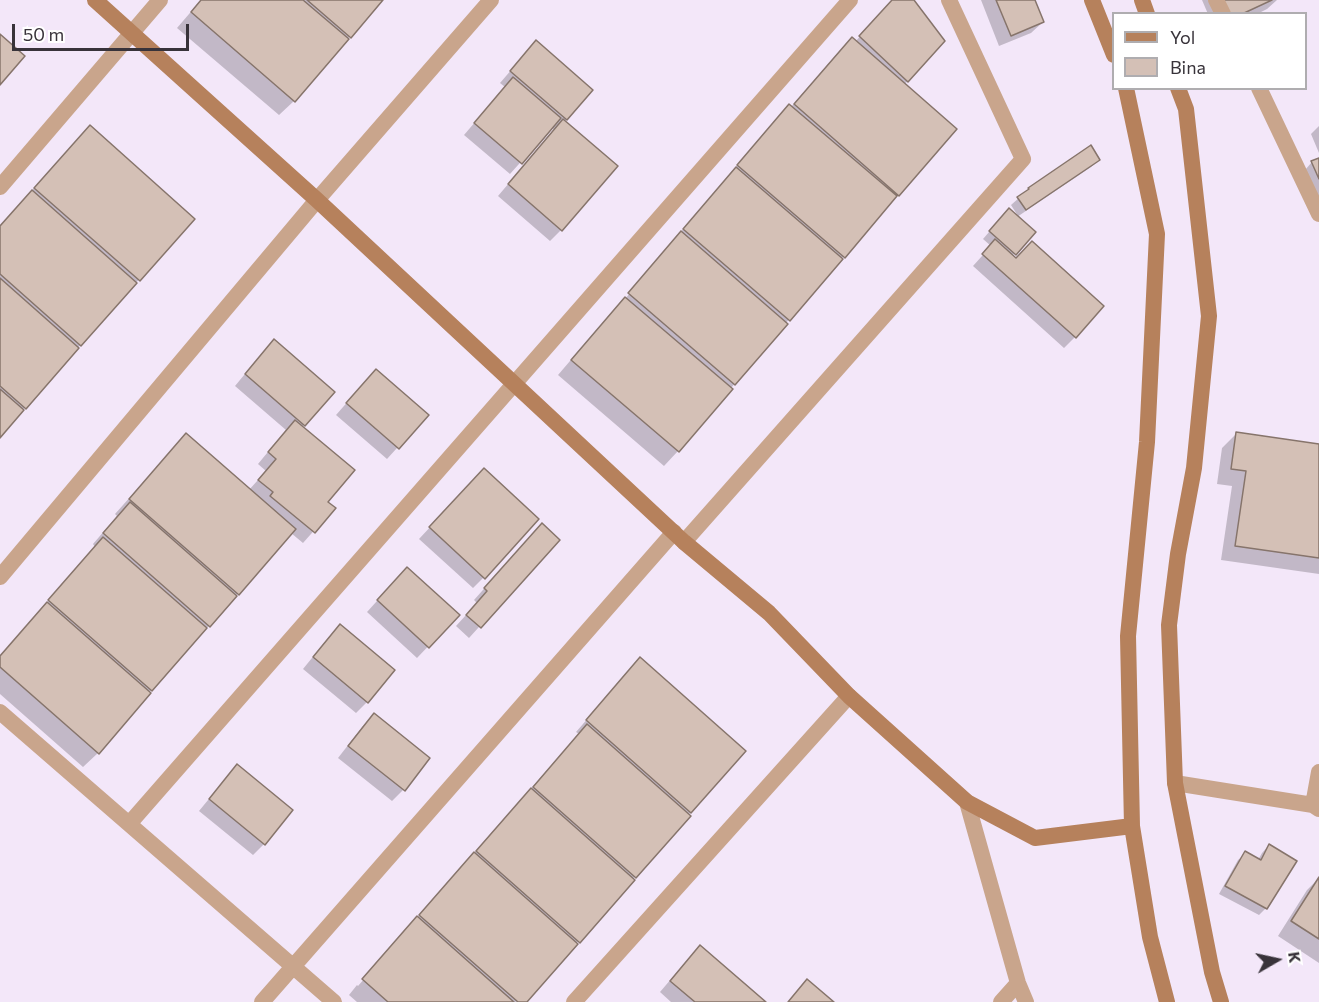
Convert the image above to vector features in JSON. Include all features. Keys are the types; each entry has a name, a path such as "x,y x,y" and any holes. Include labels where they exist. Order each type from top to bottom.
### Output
{"main road":[{"path":"94,0 317,200 679,537 769,613 849,696 967,802 1035,838 1132,826"},
{"path":"1092,0 1112,52"},
{"path":"1126,90 1157,234 1147,442 1128,636 1132,826 1150,937 1167,1002"},
{"path":"1179,90 1186,109 1209,316 1194,468 1178,554 1169,625 1175,783 1212,972 1221,1002"}],"street":[{"path":"0,187 160,0"},
{"path":"0,577 317,200 491,0"},
{"path":"129,824 850,0"},
{"path":"262,1002 679,537 1023,159 949,0"},
{"path":"1260,90 1319,214"},
{"path":"574,1002 849,696"},
{"path":"0,712 334,1002"},
{"path":"1175,783 1316,807 1319,772"},
{"path":"967,802 1018,983 1026,1002"},
{"path":"1001,1002 1018,983"}],"building":[{"path":"201,0 303,0 349,39 295,102 191,12"},
{"path":"307,0 383,0 351,38"},
{"path":"892,0 914,0 945,41 908,82 859,36"},
{"path":"996,0 1035,0 1044,22 1011,36"},
{"path":"1222,0 1272,0 1246,12 1227,12"},
{"path":"0,34 25,56 0,85"},
{"path":"852,37 957,129 899,196 794,104"},
{"path":"536,40 593,90 567,120 510,71"},
{"path":"513,77 561,118 522,164 474,123"},
{"path":"789,104 897,196 845,258 737,165"},
{"path":"563,119 618,166 562,231 508,184"},
{"path":"90,125 195,219 140,281 34,188"},
{"path":"1091,145 1100,160 1026,210 1017,197"},
{"path":"1319,158 1319,179 1311,161"},
{"path":"736,167 843,259 790,321 683,229"},
{"path":"32,190 137,283 81,346 0,274 0,226"},
{"path":"1009,208 1036,232 1016,255 989,231"},
{"path":"681,231 788,324 735,385 628,293"},
{"path":"995,239 1016,258 1032,241 1104,306 1076,338 982,254"},
{"path":"0,278 79,348 26,409 0,386"},
{"path":"625,297 733,389 679,452 571,360"},
{"path":"274,339 335,392 305,426 245,374"},
{"path":"376,369 429,415 399,449 346,403"},
{"path":"0,389 24,410 0,438"},
{"path":"295,420 355,470 328,502 336,508 315,533 270,496 273,492 258,480 276,459 268,452"},
{"path":"1236,432 1319,444 1319,558 1235,546 1246,471 1231,469"},
{"path":"186,433 296,529 239,595 129,499"},
{"path":"484,468 539,519 485,579 429,527"},
{"path":"130,502 237,596 210,627 103,533"},
{"path":"542,523 560,540 481,628 466,615 487,591 484,588"},
{"path":"103,537 207,628 152,691 48,600"},
{"path":"407,567 460,615 429,648 377,600"},
{"path":"47,602 151,693 99,754 0,667 0,656"},
{"path":"340,624 395,670 368,703 313,657"},
{"path":"640,657 746,751 691,813 586,720"},
{"path":"374,713 430,758 405,791 348,746"},
{"path":"587,724 691,816 636,878 533,787"},
{"path":"237,764 293,810 265,845 209,799"},
{"path":"531,788 635,880 580,943 476,851"},
{"path":"1269,844 1297,861 1267,909 1225,886 1245,851 1261,860"},
{"path":"474,852 578,944 527,1002 518,1002 419,915"},
{"path":"1319,877 1319,939 1291,921"},
{"path":"417,916 514,1002 388,1002 362,979"},
{"path":"700,945 766,1002 695,1002 670,981"},
{"path":"807,979 834,1002 788,1002"}]}
